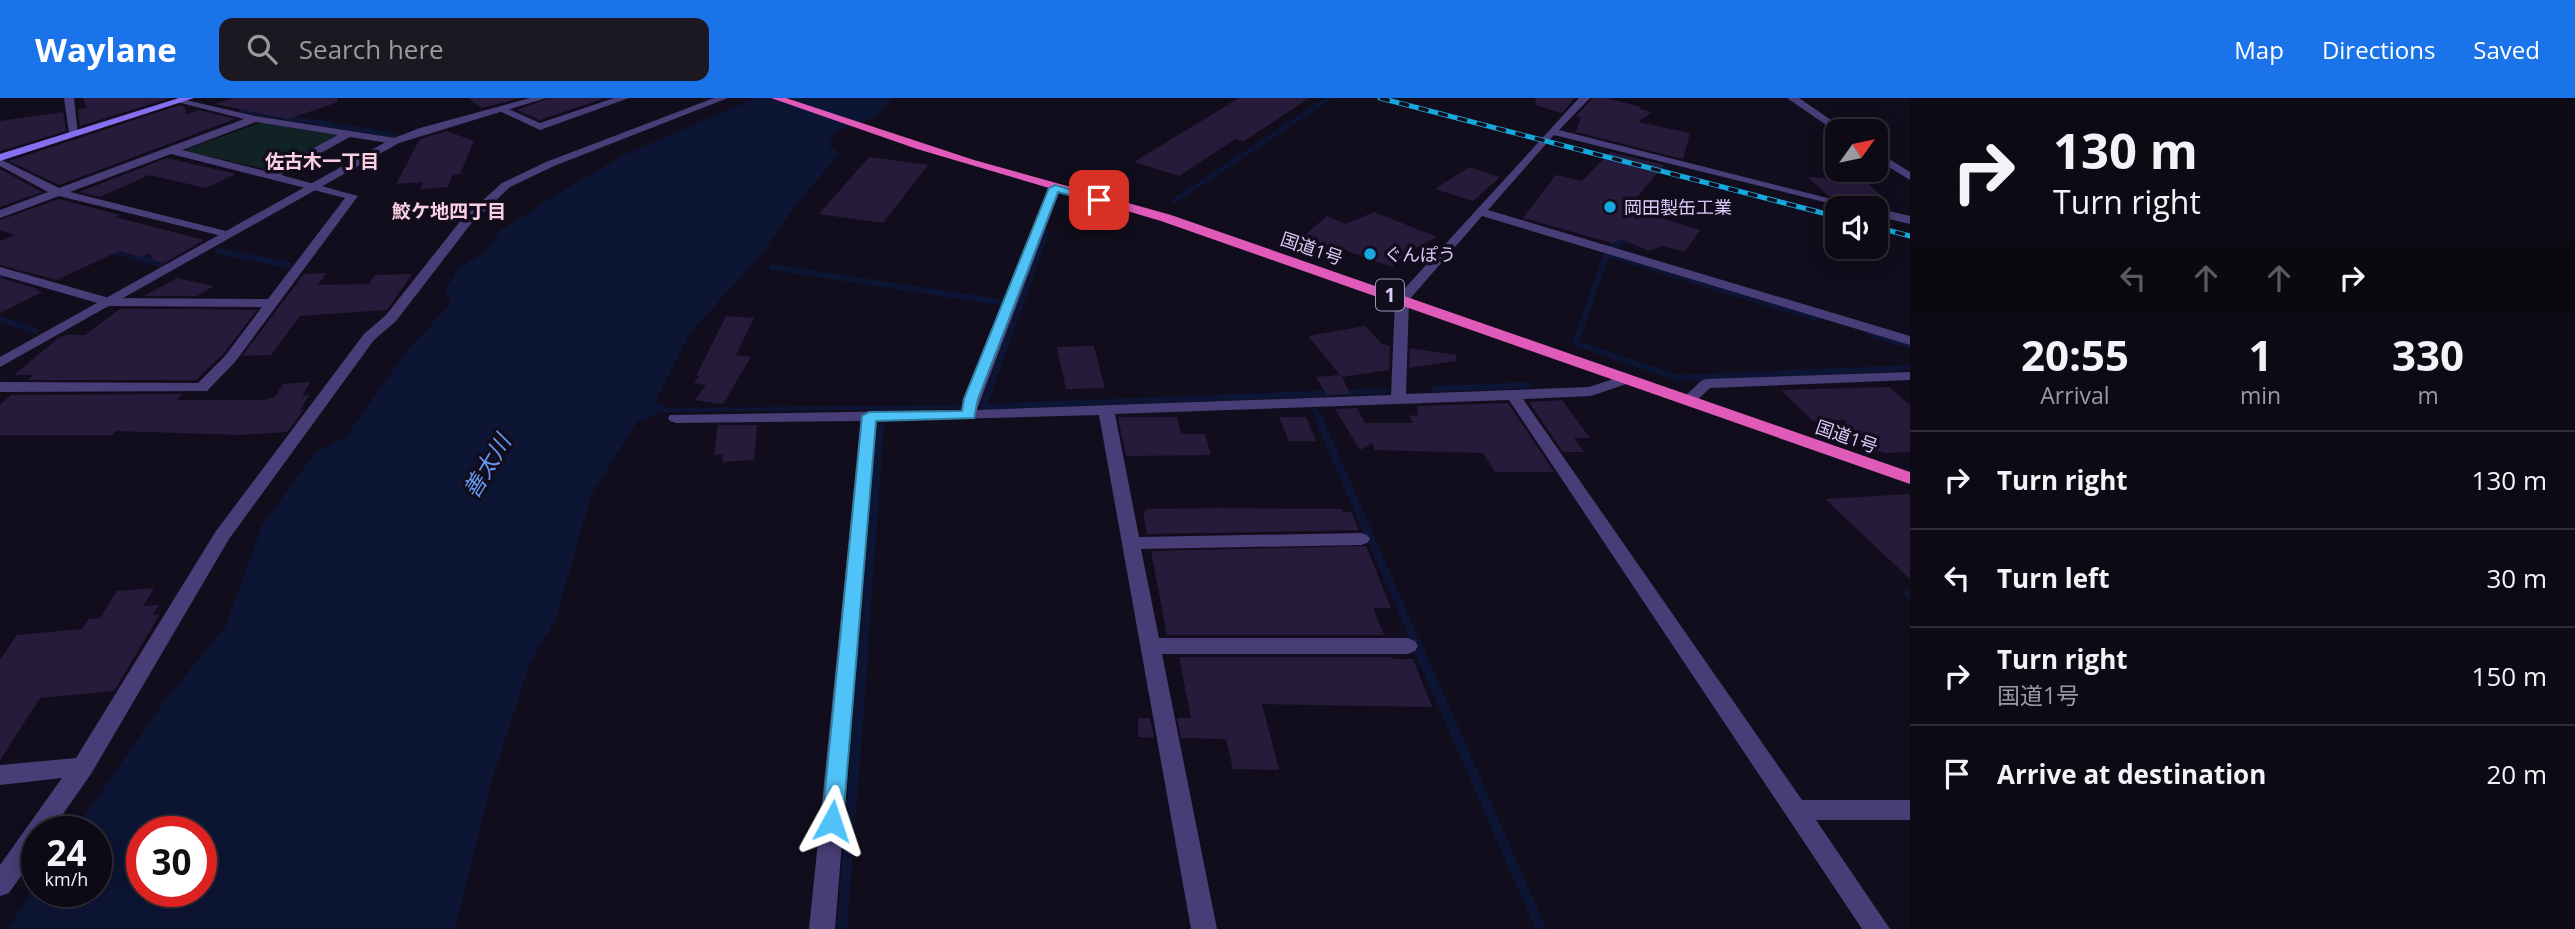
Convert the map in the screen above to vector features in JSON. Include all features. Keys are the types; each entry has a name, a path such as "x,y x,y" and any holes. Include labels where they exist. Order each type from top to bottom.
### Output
{"highway":[{"name":"国道1号","path":"776,98 864,130 1055,188 1166,218 1910,478"}],"main road":[{"path":"0,160 74,133 185,99"}],"street":[{"path":"69,98 74,133"},
{"path":"0,363 395,141 424,130 541,98"},
{"path":"500,109 540,127 624,98"},
{"path":"48,816 83,767 222,535 369,337 391,318 466,222 499,190 550,164 723,98"},
{"path":"1398,399 1402,299 1585,98"},
{"path":"1791,98 1825,120"},
{"path":"185,99 255,119 395,141"},
{"path":"0,214 255,119"},
{"path":"1553,132 1825,199"},
{"path":"270,176 348,134"},
{"path":"0,387 202,388 230,359 352,196 169,150"},
{"path":"0,160 57,192 226,235"},
{"path":"1888,162 1910,177"},
{"path":"968,415 976,387 1055,188"},
{"path":"1481,212 1910,341"},
{"path":"1888,215 1910,220"},
{"path":"0,271 108,302 270,303"},
{"path":"1688,401 1706,384 1910,376"},
{"path":"676,418 968,415 1513,395 1591,391 1627,380"},
{"path":"1513,395 1877,929"},
{"path":"1106,409 1203,929"},
{"path":"822,929 869,416"},
{"path":"1131,543 1361,539"},
{"path":"1151,646 1408,646"},
{"path":"0,775 83,767"},
{"path":"1795,810 1910,810"},
{"path":"0,885 21,855"}],"shaded area":[{"path":"260,123 340,135 274,171 186,151"}],"water":[{"name":"善太川","path":"756,98 893,98 873,117 835,131 829,145 839,154 796,205 760,256 690,333 655,402 669,408 962,405 959,409 662,412 637,422 591,495 556,619 530,663 492,779 455,929 8,929 22,907 112,907 112,816 84,816 166,699 226,626 262,525 315,453 345,438 406,352 452,302 445,292 459,267 483,254 500,231 626,154"}],"building":[{"path":"83,98 170,98 80,126 78,110 87,108"},
{"path":"232,98 337,98 338,102 288,119 215,104"},
{"path":"468,98 520,98 482,108"},
{"path":"549,98 602,99 540,120 517,110"},
{"path":"1239,98 1309,98 1244,141 1235,139 1179,176 1134,162"},
{"path":"1536,98 1575,98 1562,113 1535,105"},
{"path":"1593,98 1607,98 1641,107 1639,109 1652,112 1638,122 1690,133 1683,159 1576,132 1581,117 1576,116"},
{"path":"180,105 185,107 186,115 199,110 235,119 59,185 9,161"},
{"path":"63,112 66,131 0,151 0,121"},
{"path":"446,131 474,141 460,174 453,175 447,187 420,189 423,182 396,184 420,139"},
{"path":"1610,152 1664,165 1638,196 1654,200 1645,213 1700,230 1685,252 1662,246 1649,251 1621,239 1612,243 1523,218 1556,175 1582,181"},
{"path":"869,157 928,165 883,223 819,214"},
{"path":"167,158 236,174 206,188 149,175 100,197 79,192"},
{"path":"1469,167 1500,177 1473,201 1435,189"},
{"path":"0,169 42,192 0,207"},
{"path":"1808,177 1825,178 1825,182 1866,182 1881,196 1831,196"},
{"path":"59,199 204,240 164,263 153,260 149,253 142,257 119,251 57,280 0,265 0,241 15,235 0,230 0,220"},
{"path":"1374,212 1437,237 1412,250 1392,267 1339,248 1333,253 1298,241 1327,216 1346,224"},
{"path":"326,273 318,285 369,284 375,275 412,274 387,310 300,316 271,355 242,356 304,274"},
{"path":"0,278 39,289 36,290 42,292 0,313"},
{"path":"177,278 213,286 197,296 144,296"},
{"path":"120,309 257,310 223,354 196,380 28,380 33,375 14,375 57,339 66,335 85,335"},
{"path":"726,316 754,318 736,355 751,357 723,404 695,400 706,385 694,383 699,376 696,376"},
{"path":"1365,326 1382,344 1390,346 1389,370 1342,377 1308,336"},
{"path":"1094,346 1105,388 1066,389 1057,347"},
{"path":"1410,348 1456,355 1456,361 1409,368"},
{"path":"1341,375 1350,394 1327,395 1316,377"},
{"path":"310,382 302,396 309,395 300,410 304,409 287,432 240,435 116,431 112,435 0,435 0,405 11,395 182,394 177,400 263,400 275,397 283,384"},
{"path":"1889,387 1910,405 1910,452 1884,453 1838,437 1847,420 1813,421 1781,390"},
{"path":"1562,400 1590,438 1574,438 1584,452 1563,452 1529,402"},
{"path":"1508,403 1554,472 1495,472 1483,453 1375,450 1372,443 1360,450 1335,409 1357,408 1365,423 1413,423 1409,416 1418,415 1417,406"},
{"path":"1118,417 1177,417 1181,434 1205,434 1211,455 1126,456"},
{"path":"1279,417 1306,417 1316,441 1289,441"},
{"path":"718,425 757,425 754,460 722,462 723,454 714,455"},
{"path":"1910,494 1910,579 1825,499"},
{"path":"1146,509 1342,509 1343,512 1351,512 1359,530 1147,534 1143,511"},
{"path":"1366,546 1391,608 1373,608 1384,635 1167,635 1151,551"},
{"path":"154,588 143,606 159,605 153,615 160,614 114,691 40,698 0,760 0,660 17,635 82,629 89,619 100,618 117,591"},
{"path":"1179,657 1413,659 1432,707 1262,704 1279,770 1233,769 1226,739 1181,738 1177,718 1191,718"},
{"path":"1138,718 1150,718 1154,738 1138,737"}],"waterway":[{"path":"1174,201 1329,98"},
{"path":"241,110 393,135"},
{"path":"1044,240 1047,232"},
{"path":"1626,240 1633,237"},
{"path":"1044,239 983,407 1385,391"},
{"path":"1611,247 1629,239"},
{"path":"110,250 161,264"},
{"path":"218,251 289,265"},
{"path":"1818,319 1607,254 1575,343 1678,378 1910,368"},
{"path":"772,267 999,302"},
{"path":"0,319 36,331"},
{"path":"1870,334 1910,346"},
{"path":"1434,389 1529,385"},
{"path":"1315,411 1318,417"},
{"path":"1318,417 1417,645"},
{"path":"864,645 880,427"},
{"path":"842,929 864,643"},
{"path":"1416,643 1541,929"}],"railway":[{"path":"1380,98 1825,214"},
{"path":"1888,230 1910,236"}],"place":[{"name":"岡田製缶工業","path":"1610,207"},
{"name":"ぐんぽう","path":"1370,254"}],"district":[{"name":"佐古木一丁目","path":"322,161"},
{"name":"鮫ケ地四丁目","path":"449,211"}],"route":[{"path":"832,821 869,416 968,415 971,399 1055,188 1099,200"}]}
